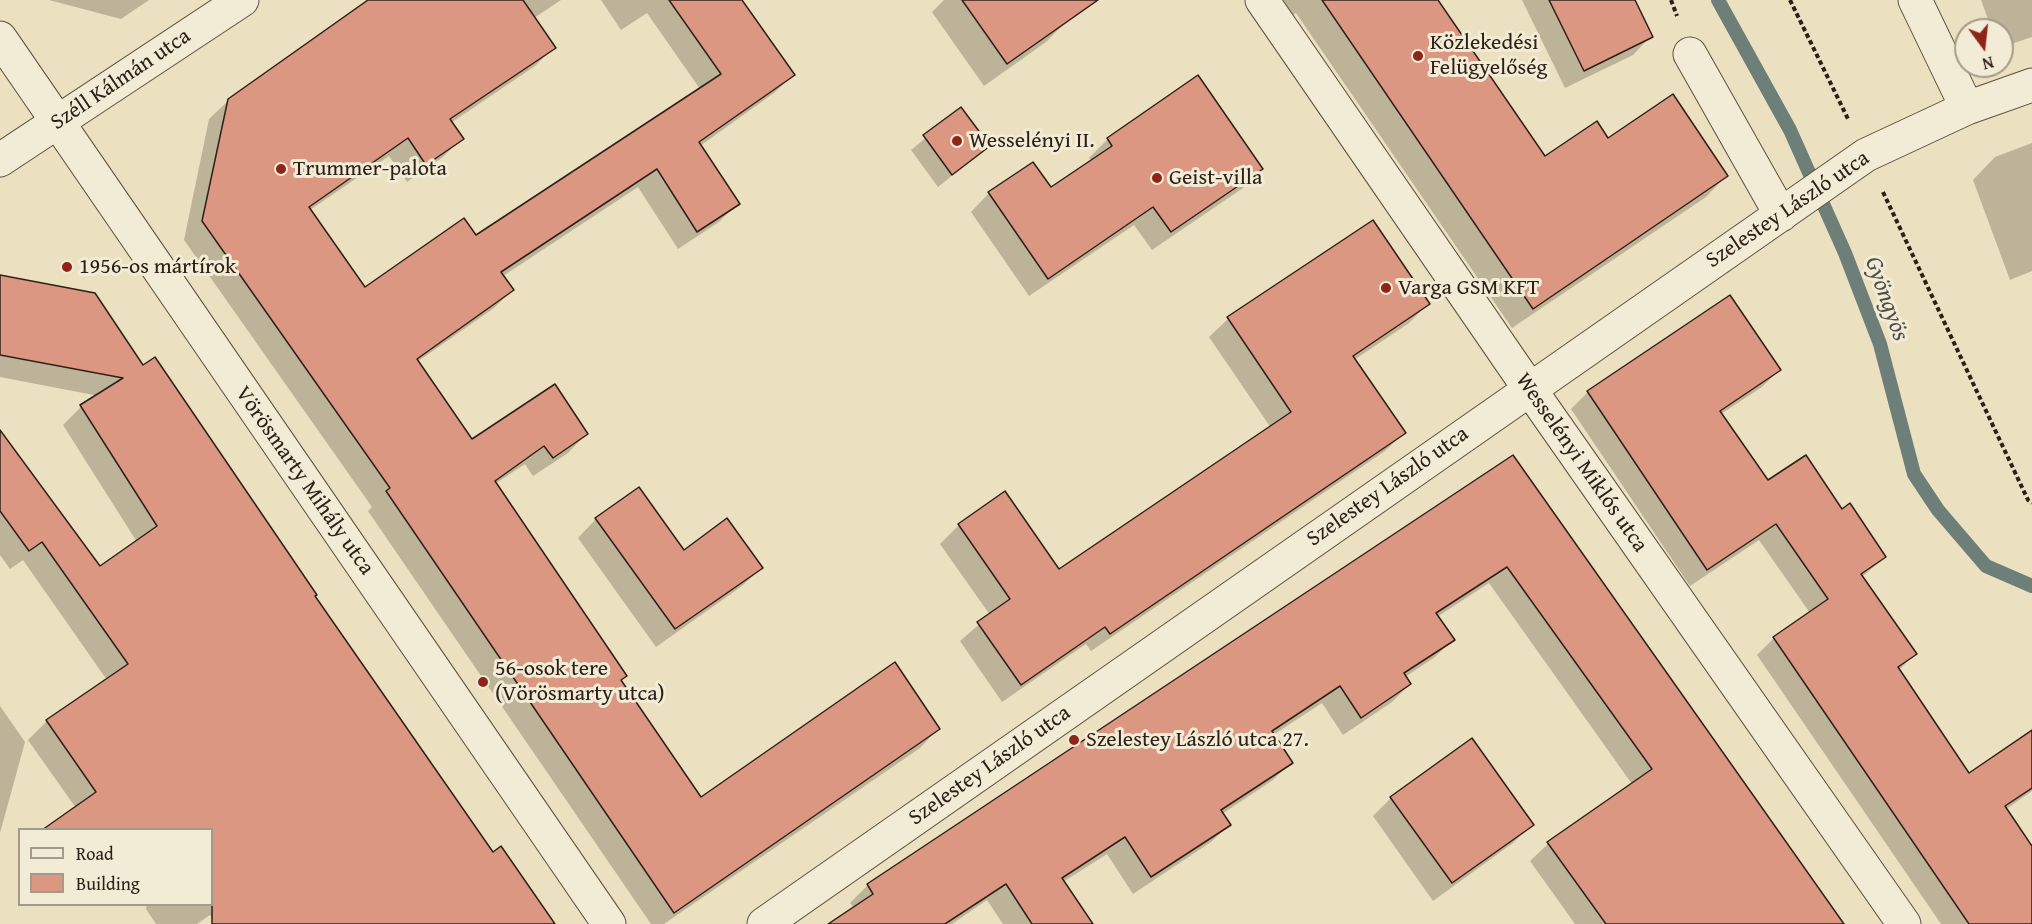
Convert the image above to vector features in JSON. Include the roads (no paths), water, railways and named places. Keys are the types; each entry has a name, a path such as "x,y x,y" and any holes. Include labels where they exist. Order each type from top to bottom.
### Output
{"street":[{"name":"Széll Kálmán utca","path":"0,160 242,0"},
{"name":"Wesselényi Miklós utca","path":"1262,0 1529,388 1904,924"},
{"path":"1915,0 1967,108"},
{"name":"Vörösmarty Mihály utca","path":"0,38 609,924"},
{"path":"1690,54 1792,207"},
{"name":"Szelestey László utca","path":"764,924 1866,155 1967,108 2032,85"}],"waterway":[{"name":"Gyöngyös","path":"1718,0 1790,130 1845,253 1880,344 1914,474 1938,510 1986,566 2032,586"}],"place":[{"name":"Közlekedési Felügyelőség","path":"1418,56"},
{"name":"Wesselényi II.","path":"957,141"},
{"name":"Trummer-palota","path":"281,169"},
{"name":"Geist-villa","path":"1157,178"},
{"name":"1956-os mártírok","path":"67,267"},
{"name":"Varga GSM KFT","path":"1386,288"},
{"name":"56-osok tere (Vörösmarty utca)","path":"483,682"},
{"name":"Szelestey László utca 27.","path":"1074,740"}]}
